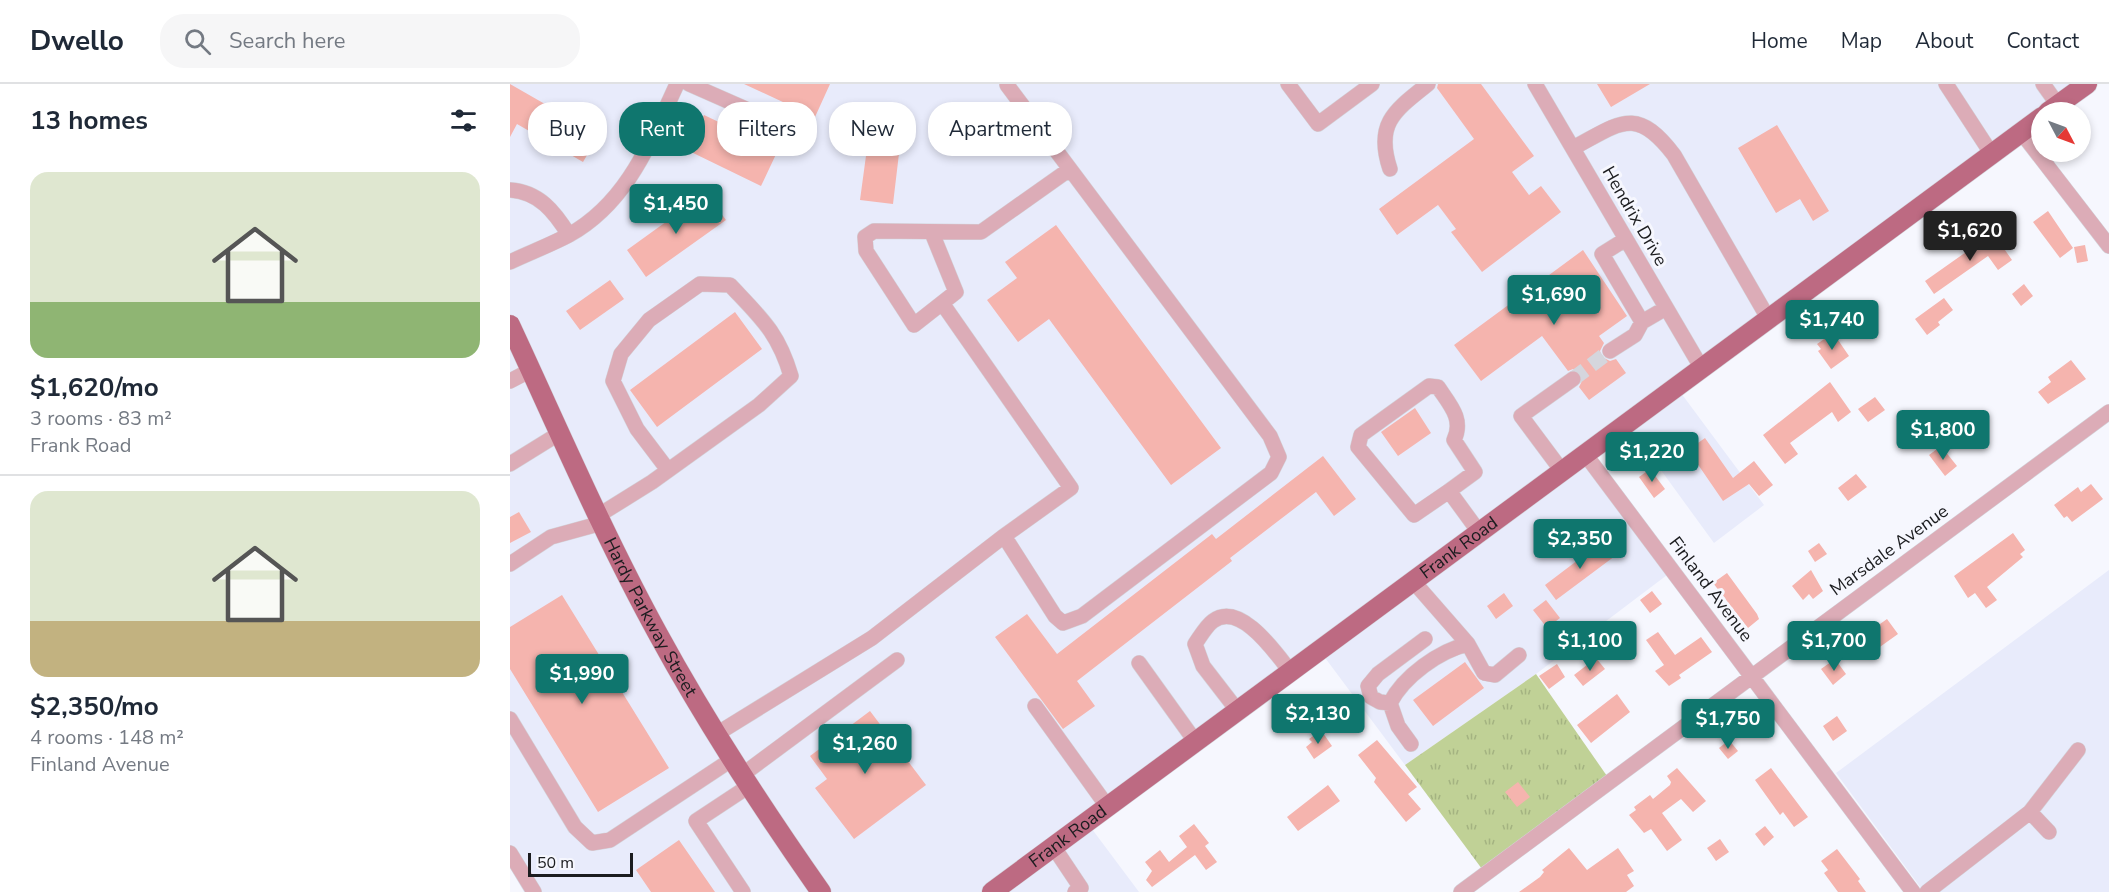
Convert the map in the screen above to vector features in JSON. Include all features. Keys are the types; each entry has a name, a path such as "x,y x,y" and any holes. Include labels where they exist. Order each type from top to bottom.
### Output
{"main road":[{"path":"2063,102 2087,84"},
{"name":"Frank Road","path":"997,891 1053,846 2031,125"},
{"name":"Hardy Parkway Street","path":"510,326 657,632 716,735 821,892"}],"street":[{"path":"510,262 569,235 611,202 629,181 643,157 677,84"},
{"path":"689,84 730,102"},
{"path":"1288,84 1318,124 1372,84"},
{"path":"1390,169 1383,148 1385,128 1396,112 1428,84"},
{"name":"Hendrix Drive","path":"1535,84 1701,367"},
{"path":"1946,84 1991,153"},
{"path":"2043,84 2050,102"},
{"path":"1004,536 1055,616 1063,623 1082,616 1271,473 1279,457 1270,436 1007,85"},
{"path":"1573,148 1627,122 1645,124 1659,135 1674,155 1768,318"},
{"path":"2021,132 2109,246"},
{"path":"932,233 956,292 914,325 866,251 865,237 874,231 981,232 1070,169"},
{"path":"510,190 526,191 543,202 557,216 569,235"},
{"path":"1626,239 1602,254 1642,322"},
{"path":"510,564 551,537 601,519 759,405 791,376 782,346 761,317 730,285 700,284 650,320 621,354 613,381 637,429 668,470"},
{"path":"716,735 872,638 1004,536 1071,488 942,303"},
{"path":"1610,351 1635,335 1642,322 1666,308"},
{"path":"510,381 531,370"},
{"path":"1562,471 1521,416 1573,379"},
{"path":"1429,386 1438,387 1458,419 1458,430 1454,440 1475,472 1449,491 1414,515 1358,447 1361,435 1429,386"},
{"name":"Marsdale Avenue","path":"1461,892 2109,412"},
{"path":"510,464 560,433"},
{"name":"Finland Avenue","path":"1585,454 1913,892"},
{"path":"1449,491 1479,532"},
{"path":"1413,581 1468,644 1484,674 1495,675 1519,655"},
{"path":"1237,710 1203,666 1195,644 1213,621 1226,615 1242,619 1290,671"},
{"path":"1390,703 1380,702 1371,697 1368,686 1378,674 1425,639"},
{"path":"1411,744 1398,726 1390,703 1398,687 1450,648 1468,644"},
{"path":"510,719 575,827 592,843 610,840 741,774 897,660"},
{"path":"1139,663 1195,741"},
{"path":"1035,706 1107,806"},
{"path":"1927,892 2030,812 2078,750"},
{"path":"741,774 696,821 743,892"},
{"path":"2030,812 2049,832"},
{"path":"1053,846 1081,888 1076,892"},
{"path":"510,853 534,892"}],"shaded area":[{"path":"510,84 2087,84 2063,102 2031,102 2031,126 1678,389 1764,505 1714,543 1631,429 1592,457 1675,569 1536,674 1405,765 1320,651 1089,825 1139,892 524,892 510,868"},
{"path":"2109,570 2109,892 1924,892 1836,773"}],"green space":[{"path":"1536,674 1607,776 1482,869 1405,765"}],"building":[{"path":"510,84 541,102 528,102 528,130 517,124 510,137"},
{"path":"744,84 830,84 817,113 817,102 783,102"},
{"path":"1438,84 1481,84 1534,156 1512,172 1529,195 1541,186 1561,212 1482,272 1451,232 1456,229 1438,205 1397,235 1379,209 1474,139 1437,88"},
{"path":"1597,84 1650,84 1611,107"},
{"path":"705,115 717,121 717,156 775,156 761,186 699,156 705,156"},
{"path":"1777,125 1829,211 1813,221 1800,199 1776,213 1738,148"},
{"path":"573,156 587,156 583,162"},
{"path":"866,156 899,156 893,204 860,200"},
{"path":"706,193 726,220 646,277 627,250"},
{"path":"2048,211 2073,248 2060,258 2033,222"},
{"path":"1056,225 1221,448 1171,485 1049,319 1018,342 987,300 1017,278 1005,262"},
{"path":"1993,233 2012,260 1998,270 1988,256 1934,294 1925,281"},
{"path":"2085,245 2088,261 2077,263 2074,247"},
{"path":"1583,250 1627,316 1599,336 1604,343 1600,351 1602,357 1610,361 1616,359 1626,373 1589,400 1579,387 1583,379 1581,373 1573,369 1568,371 1542,336 1481,381 1454,345"},
{"path":"610,280 624,299 580,330 566,311"},
{"path":"2024,284 2033,296 2021,306 2012,294"},
{"path":"1944,298 1953,310 1938,322 1940,325 1927,335 1915,319"},
{"path":"735,312 762,349 657,427 630,390"},
{"path":"1830,335 1833,339 1836,337 1849,356 1831,369 1818,351 1821,349 1817,344"},
{"path":"2071,360 2086,379 2048,404 2038,392 2051,382 2048,377"},
{"path":"1830,382 1851,412 1838,422 1832,412 1790,443 1798,454 1785,464 1763,435"},
{"path":"1875,397 1885,410 1868,422 1858,409"},
{"path":"1415,408 1431,433 1398,456 1381,432"},
{"path":"1705,438 1733,478 1754,461 1773,485 1759,496 1749,484 1723,501 1688,450"},
{"path":"1941,446 1957,466 1945,476 1929,455"},
{"path":"1323,456 1356,499 1334,516 1316,492 1230,558 1232,561 1077,681 1095,706 1063,729 995,637 1027,614 1057,654 1212,534 1216,539"},
{"path":"1650,469 1665,489 1654,498 1639,477"},
{"path":"1856,474 1867,487 1848,501 1838,488"},
{"path":"2091,484 2103,499 2072,522 2067,516 2064,518 2054,505 2078,487 2081,492"},
{"path":"519,512 531,532 510,543 510,517"},
{"path":"2013,533 2025,550 2020,554 2023,557 1987,587 1997,600 1986,608 1975,593 1968,598 1954,576"},
{"path":"1603,541 1615,556 1556,600 1545,585"},
{"path":"1819,543 1827,554 1815,562 1808,551"},
{"path":"1811,570 1823,591 1813,599 1809,594 1803,600 1792,586"},
{"path":"1727,573 1759,619 1748,628 1713,583"},
{"path":"1652,591 1662,604 1650,613 1640,600"},
{"path":"1504,593 1513,606 1496,619 1487,606"},
{"path":"562,595 669,768 598,812 510,669 510,627"},
{"path":"1546,600 1560,618 1547,628 1533,610"},
{"path":"1887,619 1898,634 1877,649 1866,634"},
{"path":"1658,632 1675,655 1701,637 1712,652 1679,675 1681,678 1669,686 1655,671 1664,665 1646,640"},
{"path":"1596,658 1605,669 1583,686 1574,675"},
{"path":"1835,659 1846,674 1833,685 1821,669"},
{"path":"1465,662 1484,688 1433,726 1413,700"},
{"path":"1557,664 1565,677 1549,689 1539,676"},
{"path":"1617,694 1630,712 1591,743 1577,725"},
{"path":"870,711 926,785 854,839 815,788 827,779 810,756"},
{"path":"1837,716 1847,731 1833,741 1823,726"},
{"path":"1321,730 1332,746 1314,759 1306,747 1312,742 1309,739"},
{"path":"1377,740 1417,787 1408,794 1421,809 1406,822 1374,782 1376,778 1358,755"},
{"path":"1729,740 1738,751 1728,759 1719,748"},
{"path":"1677,768 1706,801 1693,812 1681,799 1662,813 1682,840 1667,851 1651,829 1644,833 1629,815 1636,810 1634,807 1650,795 1653,799 1670,785 1671,782 1667,776"},
{"path":"1771,768 1808,817 1794,827 1783,812 1780,815 1755,780"},
{"path":"1518,782 1530,797 1517,807 1505,792"},
{"path":"1328,785 1340,801 1298,831 1287,817"},
{"path":"1194,824 1209,843 1205,846 1217,862 1206,870 1195,855 1152,887 1146,880 1152,871 1145,862 1160,850 1169,862 1187,847 1179,836"},
{"path":"1765,826 1774,837 1764,846 1755,834"},
{"path":"1720,839 1729,852 1716,861 1707,848"},
{"path":"679,840 715,892 651,892 636,870"},
{"path":"1569,848 1587,870 1618,848 1634,871 1627,875 1634,886 1626,892 1519,892 1540,877 1544,872 1542,870"},
{"path":"1837,849 1860,879 1858,881 1866,892 1838,892 1824,873 1828,870 1821,861"}],"tunnel":[{"path":"1573,379 1610,351"}]}
